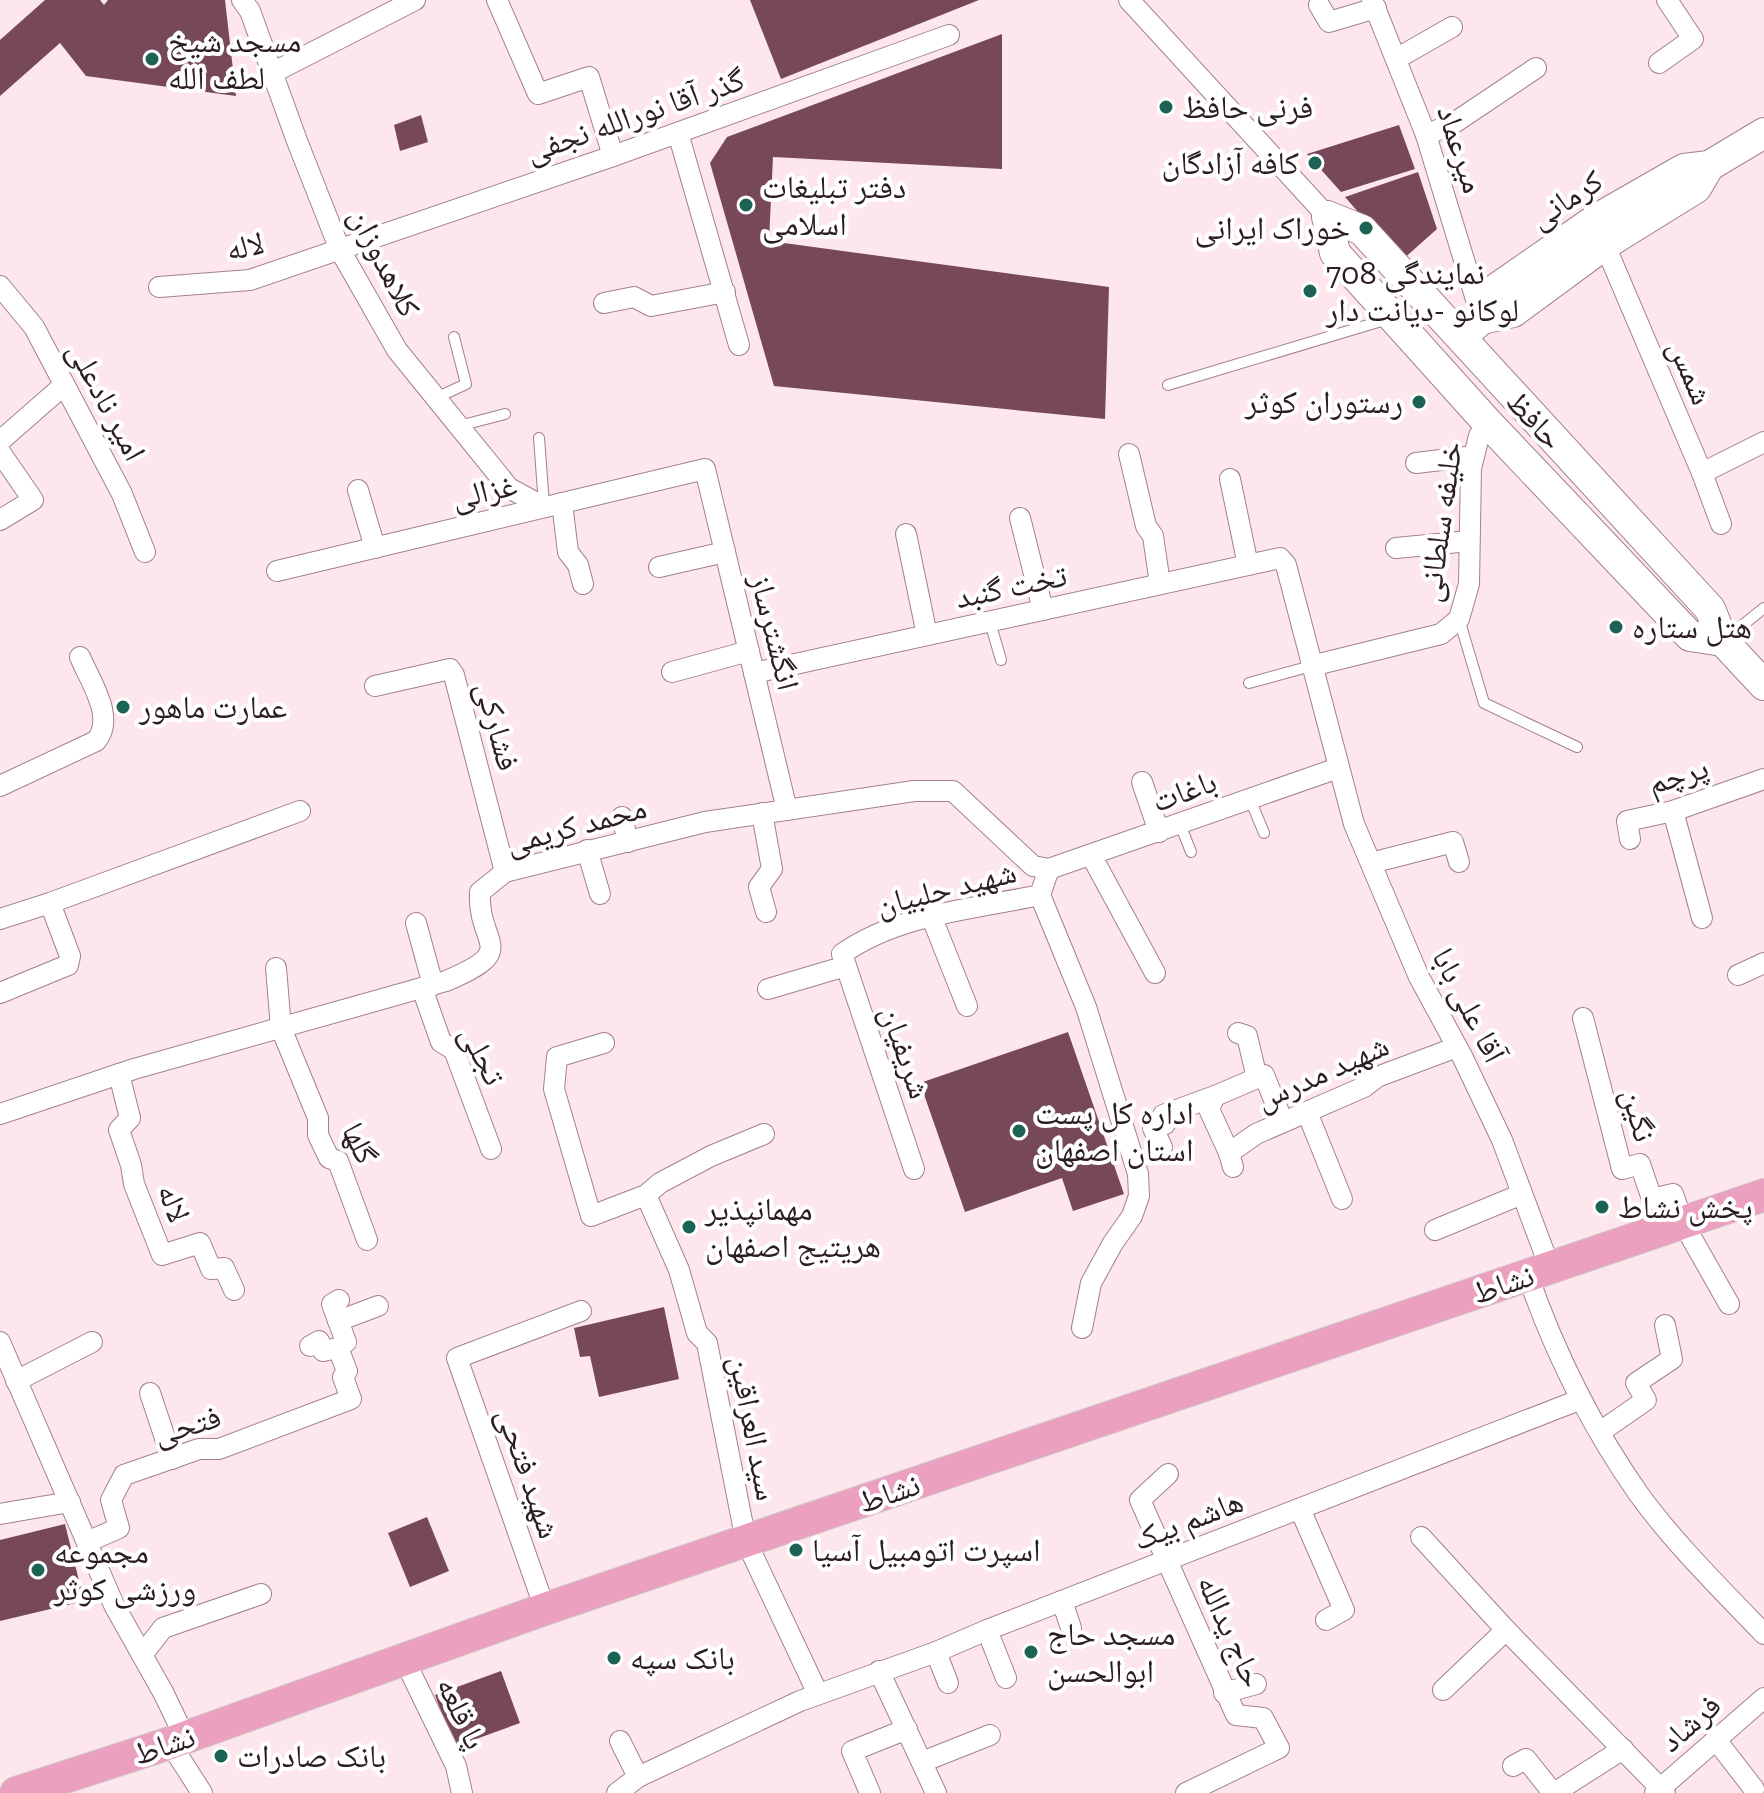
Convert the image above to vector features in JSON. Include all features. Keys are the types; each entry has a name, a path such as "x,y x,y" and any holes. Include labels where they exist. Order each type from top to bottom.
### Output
{"main road":[{"name":"نشاط","path":"16,1793 178,1741 545,1609 1764,1195"}],"street":[{"name":"کلاهدوزان","path":"242,0 250,11 274,72 297,141 340,250 397,350 509,488 553,505"},
{"path":"274,72 415,0"},
{"path":"497,0 538,94 589,77 613,156"},
{"name":"حافظ","path":"1129,0 1327,216 1362,230 1471,328 1710,609 1723,641 1764,685"},
{"path":"1659,63 1693,39 1667,0"},
{"path":"1319,5 1329,22 1374,4"},
{"name":"میرعماد","path":"1374,4 1426,135 1471,328"},
{"path":"1396,59 1452,27"},
{"name":"گذر آقا نورالله نجفی","path":"340,250 949,35"},
{"path":"1426,135 1454,123 1536,68"},
{"path":"678,133 739,345"},
{"name":"کرمانی","path":"1471,328 1513,312 1600,233 1696,188 1709,166 1764,133"},
{"name":"حافظ","path":"1327,216 1335,253 1487,422 1690,636 1723,641"},
{"name":"شمس","path":"1600,233 1721,524"},
{"name":"لاله","path":"159,287 250,280 340,250"},
{"name":"امیر نادعلی","path":"0,286 34,327 122,494 145,552"},
{"path":"604,303 634,297 651,306 725,292"},
{"path":"0,441 63,386"},
{"name":"خلیفه سلطانی","path":"1311,666 1441,634 1459,619 1469,584 1471,468 1479,436 1487,422"},
{"path":"1702,473 1764,442"},
{"path":"0,452 33,500 0,520"},
{"path":"1129,454 1146,526 1153,536 1160,584"},
{"path":"1416,463 1474,456"},
{"name":"غزالی","path":"277,571 705,469"},
{"name":"انگشترساز","path":"705,469 787,810"},
{"path":"1230,479 1248,565"},
{"path":"358,490 375,548"},
{"path":"553,505 568,552 578,565 583,584"},
{"path":"1020,518 1043,610"},
{"path":"906,534 927,635"},
{"path":"1396,548 1469,541"},
{"path":"659,567 725,552"},
{"name":"تخت گنبد","path":"754,673 1280,558 1286,565 1311,666"},
{"path":"672,672 749,651"},
{"path":"0,786 96,741 104,733 105,716 80,657"},
{"path":"1311,666 1338,768"},
{"name":"فشارکی","path":"375,686 450,669 505,872"},
{"name":"باغات","path":"1049,869 1338,768"},
{"name":"آقا علی بابا","path":"1338,768 1354,824 1419,977 1502,1140 1522,1194 1539,1272 1579,1400 1639,1494 1717,1585 1762,1626"},
{"name":"پرچم","path":"1630,839 1627,821 1673,811 1764,779"},
{"path":"1142,782 1159,832"},
{"name":"محمد کریمی","path":"0,1114 119,1074 427,987 477,968 487,957 492,943 479,904 480,892 505,872 705,822 914,791 953,791 1033,866 1049,869"},
{"path":"0,919 300,811"},
{"path":"1673,811 1702,918"},
{"path":"762,813 772,869 759,887 766,912"},
{"path":"622,817 628,842"},
{"path":"1371,863 1453,842 1459,862"},
{"path":"587,850 600,894"},
{"path":"1091,855 1155,973"},
{"name":"شهید حلبیان","path":"768,989 844,960 858,942 883,931 1040,895 1049,869"},
{"path":"1040,895 1086,1007 1138,1174 1139,1196 1132,1216 1091,1283 1082,1328"},
{"path":"0,993 68,965 70,956 50,903"},
{"path":"932,918 967,1006"},
{"name":"تجلی","path":"416,923 441,1042 454,1050 491,1149"},
{"name":"شریفیان","path":"844,960 914,1169"},
{"path":"1738,975 1764,963"},
{"name":"گلها","path":"276,968 281,1028 318,1118 318,1135 329,1158 338,1161 367,1240"},
{"name":"نگین","path":"1583,1018 1622,1169 1640,1164 1652,1199 1673,1194 1683,1223"},
{"path":"1238,1033 1247,1036 1257,1078"},
{"path":"604,1043 557,1057 554,1089 591,1216 646,1195 673,1176 764,1134"},
{"name":"شهید مدرس","path":"1208,1092 1209,1109 1231,1160 1256,1134 1364,1087 1377,1077 1457,1047"},
{"name":"لاله","path":"119,1074 130,1118 119,1130 134,1184 162,1255 200,1243 211,1269 224,1268 234,1290"},
{"path":"1162,1147 1153,1128 1165,1124 1163,1115 1208,1092 1265,1076 1283,1122"},
{"path":"1307,1112 1342,1199"},
{"path":"1435,1230 1522,1194"},
{"name":"سید العراقین","path":"646,1195 679,1270 697,1333 707,1343 746,1541"},
{"path":"1683,1223 1729,1304"},
{"path":"310,1346 319,1341 323,1351 338,1348 346,1342 338,1310 378,1306"},
{"name":"شهید فتحی","path":"545,1609 457,1358 581,1311"},
{"path":"1600,1432 1646,1400 1636,1383 1672,1359 1665,1325"},
{"path":"16,1381 92,1342"},
{"path":"1,1346 114,1605 142,1655 202,1793"},
{"name":"فتحی","path":"87,1542 119,1528 111,1500 124,1475 199,1449 219,1449 351,1399 343,1377 347,1371 338,1348"},
{"path":"150,1393 172,1459"},
{"name":"هاشم بیک","path":"617,1793 638,1777 818,1694 936,1652 1579,1400"},
{"name":"حاج یدالله","path":"1168,1474 1140,1500 1236,1715 1263,1718 1279,1748 1189,1792"},
{"path":"0,1514 70,1502"},
{"path":"1300,1509 1344,1610 1326,1620"},
{"path":"1421,1537 1660,1791"},
{"path":"746,1541 818,1694"},
{"path":"142,1655 163,1628 261,1594"},
{"path":"1062,1601 1071,1628"},
{"path":"987,1630 1006,1678"},
{"path":"1443,1690 1506,1630"},
{"path":"936,1652 948,1683"},
{"name":"پا قلعه","path":"404,1659 456,1766 462,1793"},
{"path":"879,1671 936,1793"},
{"path":"1224,1693 1256,1684"},
{"name":"فرشاد","path":"1660,1791 1764,1698"},
{"path":"870,1793 852,1751 907,1729"},
{"path":"922,1762 990,1735"},
{"path":"1716,1740 1754,1789"},
{"path":"620,1741 638,1777"},
{"path":"1513,1766 1526,1759 1553,1793 1623,1749"}],"lane":[{"path":"1168,385 1391,318"},
{"path":"436,398 466,384 454,337"},
{"path":"459,426 505,414"},
{"path":"539,438 553,505"},
{"path":"1723,641 1764,608"},
{"path":"1459,619 1484,703 1577,747"},
{"path":"990,622 1001,660"},
{"path":"1249,683 1311,666"},
{"path":"1250,799 1264,833"},
{"path":"1180,824 1191,852"}],"building":[{"name":"مسجد شیخ لطف الله","path":"45,0 100,0 104,5 108,0 225,0 236,96 86,76 60,43 0,96 0,40"},
{"path":"750,0 979,0 781,79"},
{"name":"دفتر تبلیغات اسلامی","path":"1002,34 1002,169 773,157 769,241 1109,287 1105,419 774,386 710,163 727,137"},
{"path":"421,115 428,142 400,151 394,125"},
{"path":"1399,125 1415,169 1341,192 1307,154"},
{"path":"1418,172 1437,229 1401,261 1345,197"},
{"name":"اداره کل پست استان اصفهان","path":"1068,1032 1124,1194 1073,1211 1062,1178 965,1212 920,1083"},
{"path":"664,1307 679,1379 599,1397 590,1356 580,1357 574,1328"},
{"path":"427,1517 449,1571 410,1587 388,1533"},
{"name":"مجموعه ورزشی کوثر","path":"65,1524 84,1601 0,1621 0,1540"},
{"path":"501,1671 520,1723 454,1747 435,1695"}],"place":[{"name":"مسجد شیخ لطف الله","path":"152,59"},
{"name":"فرنی حافظ","path":"1166,107"},
{"name":"کافه آزادگان","path":"1315,163"},
{"name":"دفتر تبلیغات اسلامی","path":"746,205"},
{"name":"خوراک ایرانی","path":"1366,228"},
{"name":"نمایندگی 708 لوکانو -دیانت دار","path":"1310,291"},
{"name":"رستوران کوثر","path":"1419,402"},
{"name":"هتل ستاره","path":"1616,627"},
{"name":"عمارت ماهور","path":"123,707"},
{"name":"اداره کل پست استان اصفهان","path":"1019,1131"},
{"name":"پخش نشاط","path":"1602,1207"},
{"name":"مهمانپذیر هریتیج اصفهان","path":"689,1227"},
{"name":"اسپرت اتومبیل آسیا","path":"796,1550"},
{"name":"مجموعه ورزشی کوثر","path":"38,1570"},
{"name":"مسجد حاج ابوالحسن","path":"1031,1652"},
{"name":"بانک سپه","path":"614,1658"},
{"name":"بانک صادرات","path":"221,1756"}]}
